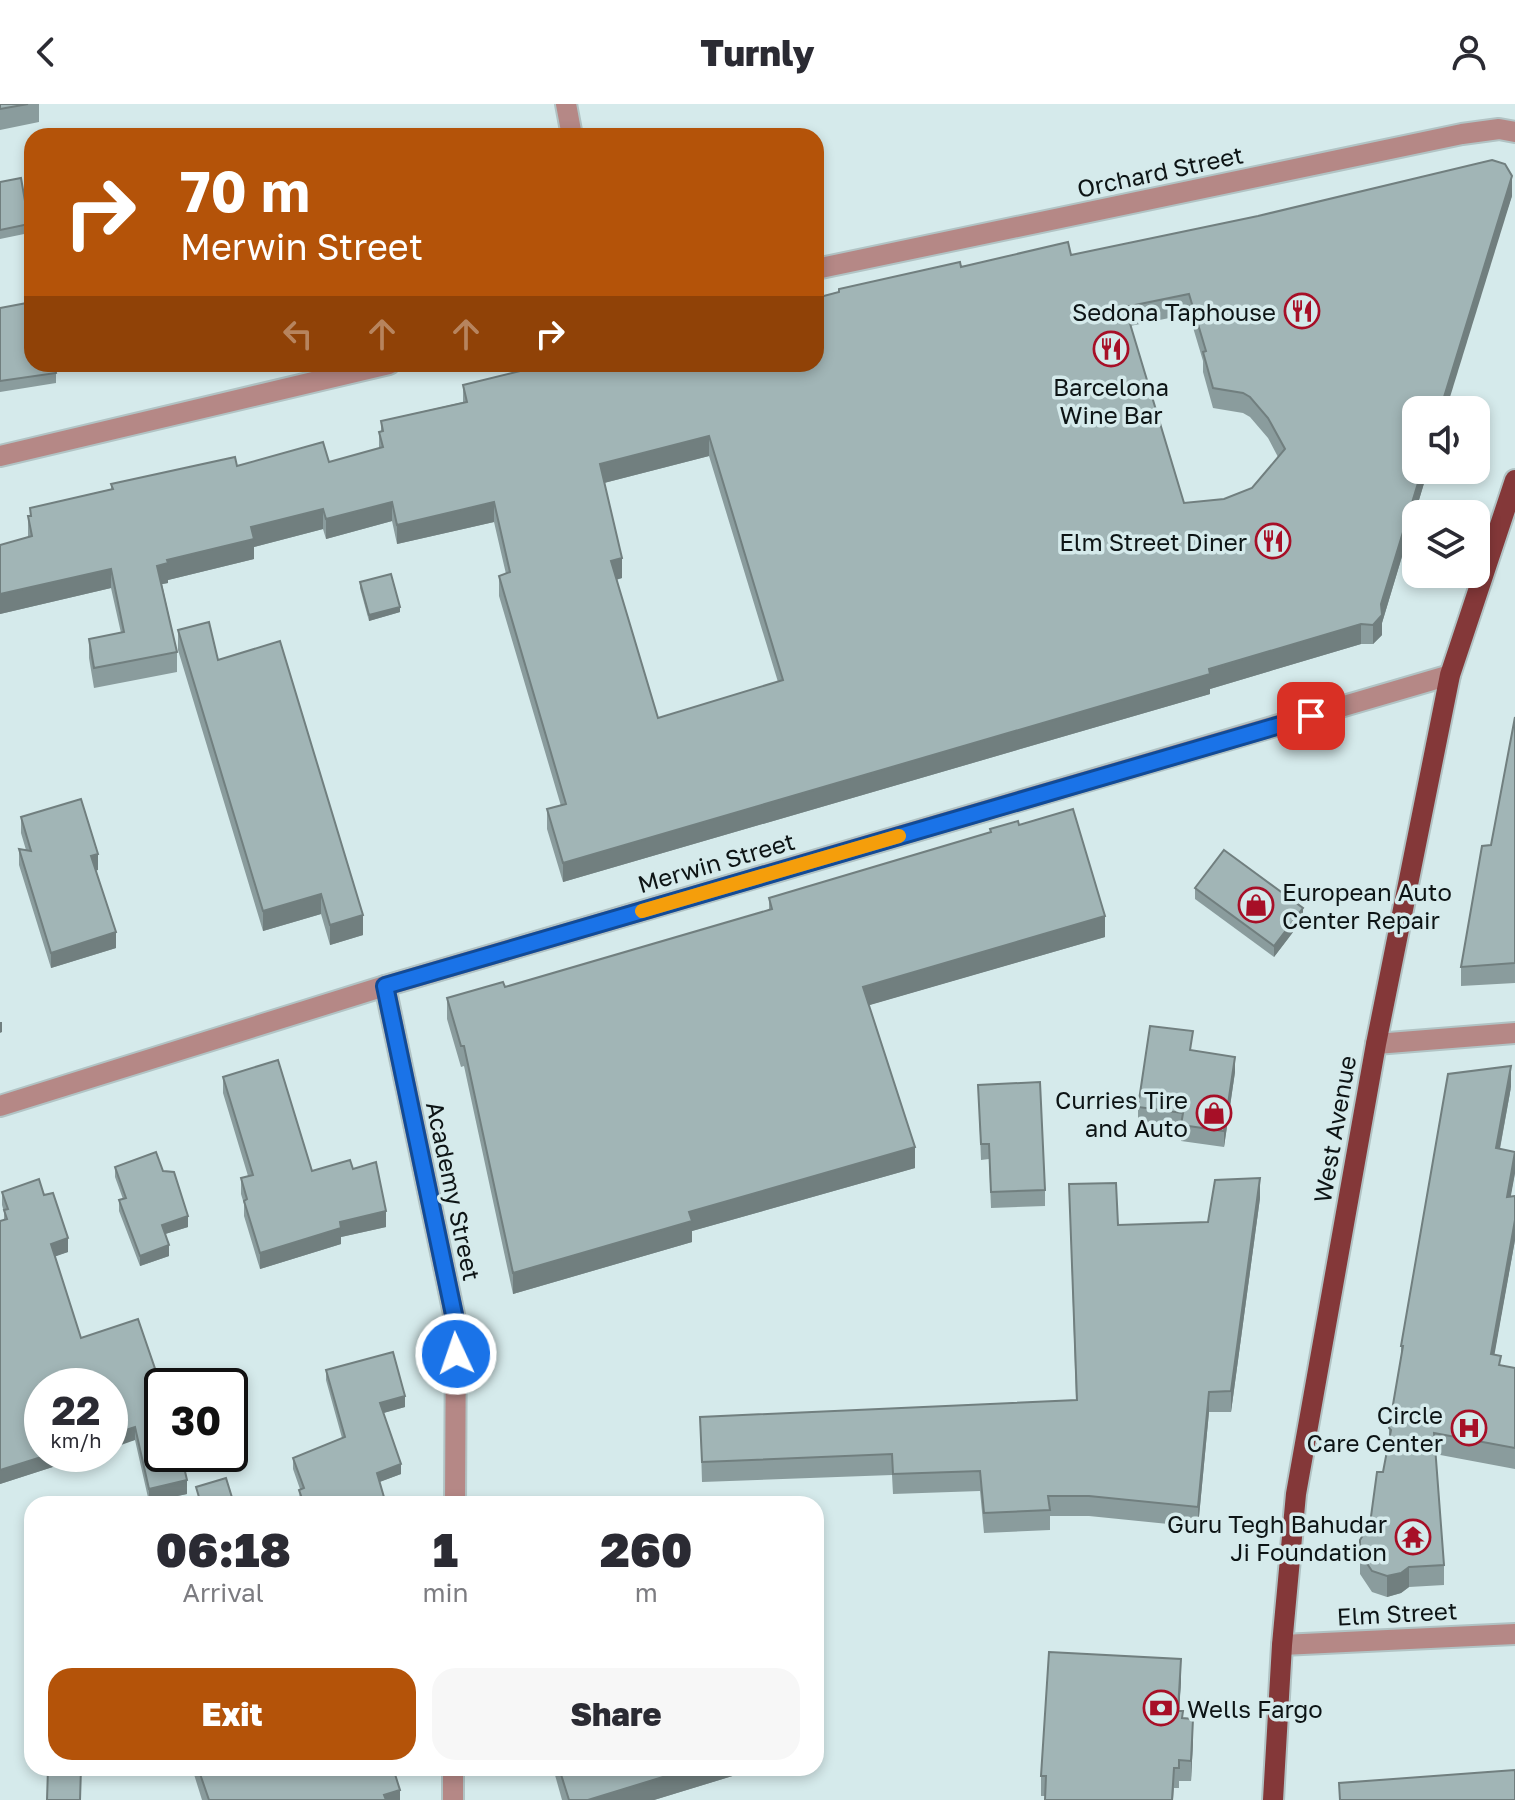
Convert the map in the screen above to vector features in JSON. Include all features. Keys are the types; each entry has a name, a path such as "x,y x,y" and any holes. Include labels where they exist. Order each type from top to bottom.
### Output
{"main road":[{"name":"West Avenue","path":"1273,1800 1282,1645 1296,1494 1376,1044 1450,675 1515,480"}],"street":[{"path":"566,104 570,128"},
{"name":"Orchard Street","path":"824,267 1462,134 1499,129 1515,132"},
{"path":"0,456 355,372"},
{"name":"Merwin Street","path":"0,1106 385,986 1450,675"},
{"name":"Academy Street","path":"385,986 456,1324 455,1496"},
{"path":"1376,1044 1515,1033"},
{"name":"Elm Street","path":"1282,1645 1515,1634"},
{"path":"453,1776 453,1800"}],"building":[{"path":"0,104 28,104 0,109"},
{"path":"1492,160 1505,164 1512,176 1444,396 1402,396 1402,484 1418,484 1413,500 1402,500 1402,535 1381,604 1382,615 1373,625 1361,624 1209,669 1210,674 563,863 547,809 566,804 499,576 510,572 494,502 397,525 392,502 326,519 323,509 251,527 254,539 167,560 168,563 157,566 177,652 94,668 89,639 124,632 111,569 0,594 0,545 32,536 28,516 31,516 30,508 113,489 111,484 235,457 237,466 323,442 329,462 383,447 379,432 383,431 381,421 467,402 463,385 516,372 824,372 824,296 839,292 839,289 960,262 961,267 1068,242 1071,255 1258,216","holes":["1189,294 1206,351 1203,352 1213,388 1250,397 1268,418 1285,449 1252,488 1224,499 1184,503 1125,307","709,436 783,680 658,718 611,561 622,558 600,464"]},
{"path":"21,178 24,225 0,230 0,182"},
{"path":"24,304 24,372 56,373 0,381 0,308"},
{"path":"391,574 400,607 369,615 360,582"},
{"path":"209,622 218,660 280,641 363,915 330,925 321,894 263,911 178,630"},
{"path":"1515,717 1515,963 1461,967 1482,846 1491,845"},
{"path":"81,799 98,854 91,856 116,932 51,953 19,849 31,851 21,817"},
{"path":"1073,809 1105,916 863,987 915,1147 689,1212 692,1221 513,1273 464,1046 461,1046 447,998 503,982 505,987 772,909 769,898 991,832 990,829 1018,821 1019,825"},
{"path":"1224,850 1303,908 1274,946 1195,888"},
{"path":"1150,1026 1193,1031 1190,1050 1235,1057 1224,1131 1181,1125 1183,1113 1138,1107"},
{"path":"278,1060 312,1171 350,1160 353,1169 376,1162 386,1211 340,1222 341,1228 260,1253 244,1201 247,1199 241,1178 253,1175 223,1077"},
{"path":"1511,1066 1496,1148 1515,1152 1507,1197 1515,1196 1515,1220 1491,1354 1501,1356 1499,1365 1515,1368 1515,1448 1434,1433 1444,1565 1409,1567 1401,1573 1387,1576 1372,1571 1360,1553 1360,1540 1370,1524 1377,1472 1383,1472 1391,1430 1401,1346 1448,1074"},
{"path":"1040,1082 1045,1190 991,1192 989,1144 981,1144 978,1085"},
{"path":"156,1152 163,1171 174,1172 188,1216 162,1225 169,1245 140,1256 119,1200 126,1198 115,1167"},
{"path":"1260,1178 1231,1391 1209,1392 1198,1507 1089,1496 1048,1496 1050,1510 984,1513 980,1471 893,1474 892,1454 702,1462 700,1417 1077,1400 1069,1184 1116,1183 1118,1225 1208,1222 1215,1180"},
{"path":"39,1179 44,1195 53,1193 68,1238 51,1244 81,1338 138,1319 155,1368 144,1368 144,1467 135,1427 128,1429 128,1368 24,1368 24,1462 0,1470 0,1221 7,1219 4,1210 8,1209 2,1192"},
{"path":"393,1352 405,1396 380,1403 401,1464 377,1473 384,1496 301,1496 299,1490 304,1488 293,1458 345,1437 326,1370"},
{"path":"145,1472 185,1472 187,1480 149,1489"},
{"path":"226,1478 232,1496 199,1496 196,1487"},
{"path":"1049,1652 1181,1659 1178,1711 1183,1711 1182,1718 1193,1719 1191,1761 1179,1760 1179,1768 1174,1768 1172,1800 1045,1800 1046,1776 1041,1776"},
{"path":"1515,1770 1515,1800 1340,1800 1339,1783"},
{"path":"48,1776 81,1776 80,1800 47,1800"},
{"path":"201,1776 396,1776 400,1790 384,1795 386,1800 209,1800"},
{"path":"562,1776 666,1776 588,1800 569,1800"}],"slow traffic":[{"path":"642,911 899,836"}],"place":[{"name":"Sedona Taphouse","path":"1302,311"},
{"name":"Barcelona Wine Bar","path":"1111,349"},
{"name":"Elm Street Diner","path":"1273,541"},
{"name":"European Auto Center Repair","path":"1256,905"},
{"name":"Curries Tire and Auto","path":"1214,1113"},
{"name":"Circle Care Center","path":"1469,1428"},
{"name":"Guru Tegh Bahudar Ji Foundation","path":"1413,1537"},
{"name":"Wells Fargo","path":"1161,1708"}],"route":[{"path":"456,1354 456,1324 385,986 1311,716"}]}
